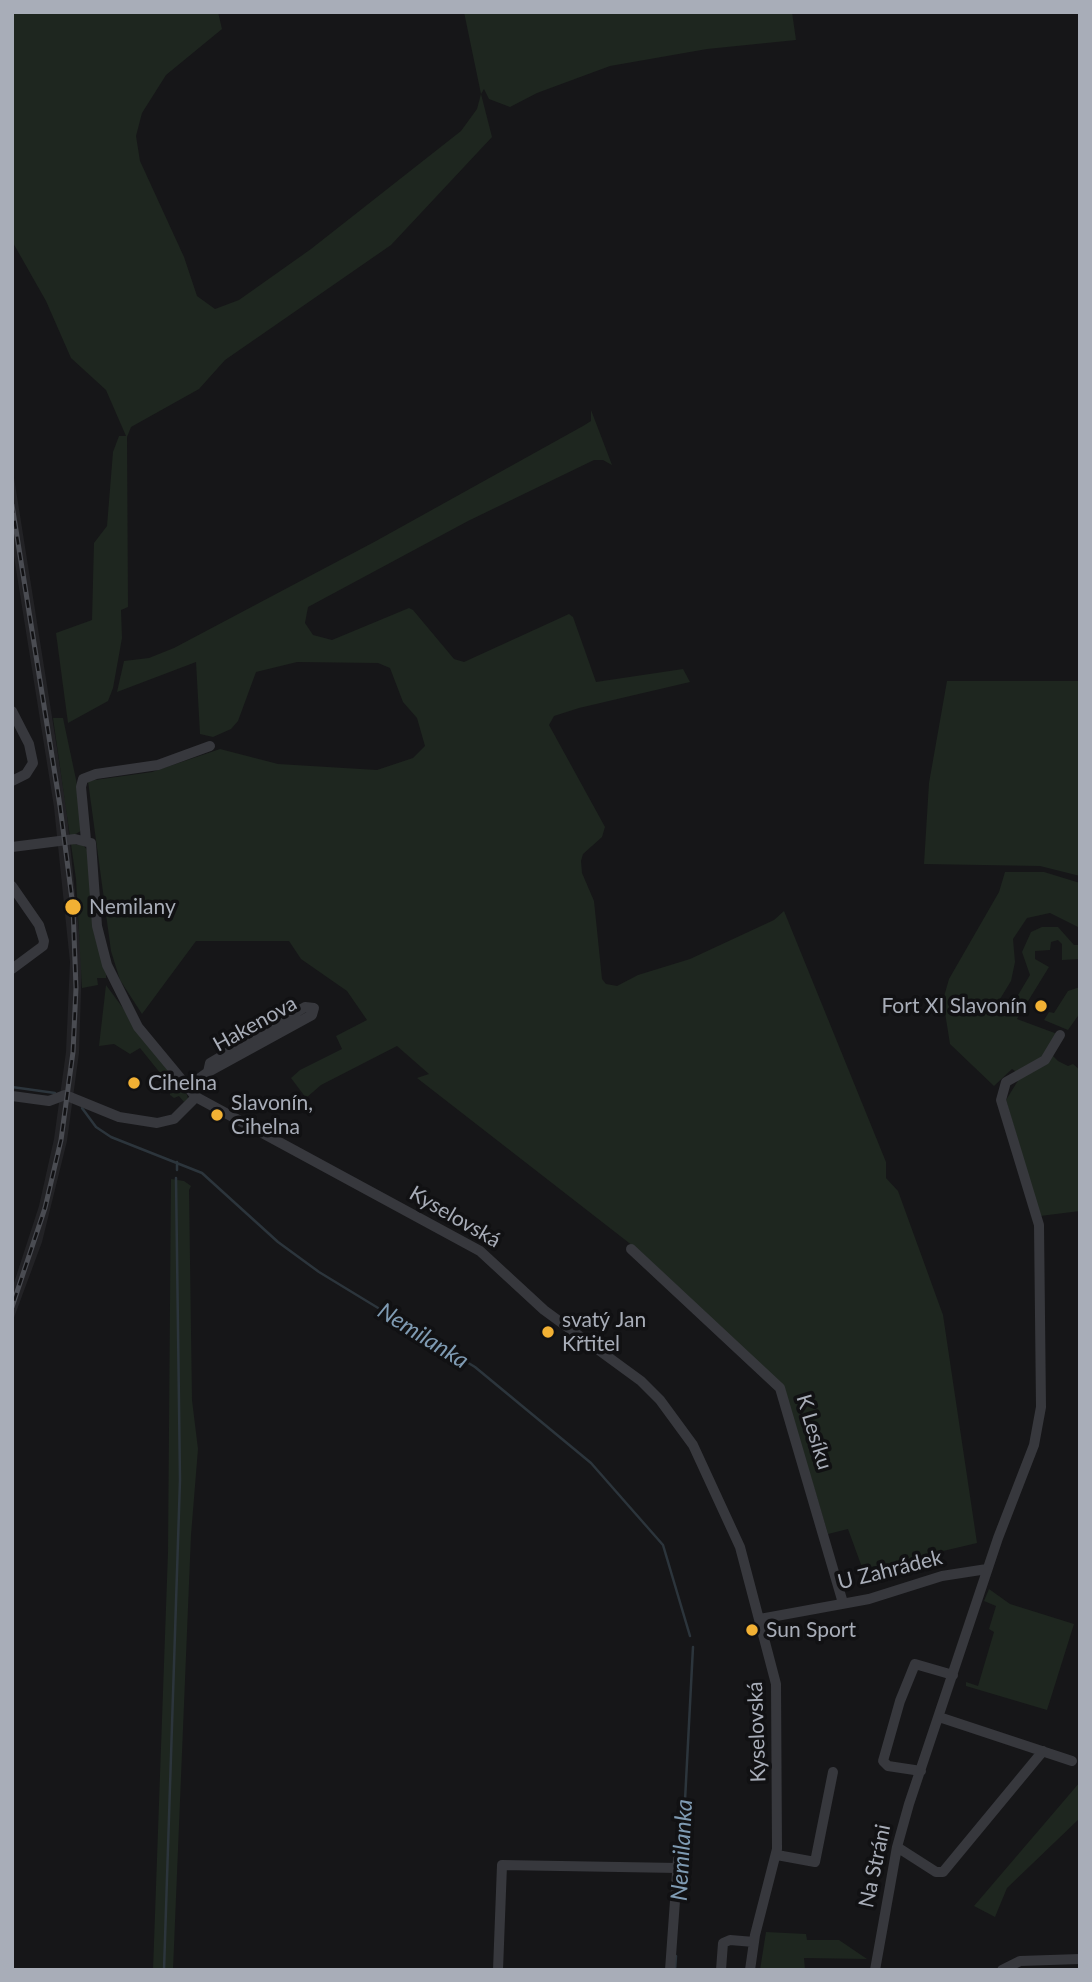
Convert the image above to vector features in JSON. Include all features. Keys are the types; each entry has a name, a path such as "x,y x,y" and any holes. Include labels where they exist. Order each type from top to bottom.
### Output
{"street":[{"path":"12,711 30,749 33,765 26,774 12,782"},
{"name":"Kyselovská","path":"210,746 158,765 85,777 80,787 80,839 94,852 97,926 106,962 134,1021 196,1097 480,1251 544,1310 641,1381 669,1411 702,1460 740,1547 761,1619 777,1699 777,1855 754,1942 750,1970"},
{"path":"12,847 80,839"},
{"path":"12,886 39,925 44,941 43,946 12,969"},
{"name":"Hakenova","path":"304,1007 314,1008 312,1015 208,1072 210,1063 304,1007"},
{"name":"Na Stráni","path":"875,1970 897,1847 987,1569 1034,1445 1041,1407 1039,1225 1001,1100 1001,1090 1015,1075 1048,1057 1060,1035"},
{"path":"186,1088 208,1072"},
{"path":"12,1096 49,1101 65,1095 119,1117 157,1123 174,1119 196,1097"},
{"name":"K Lesíku","path":"631,1249 780,1388 843,1603"},
{"name":"U Zahrádek","path":"761,1619 878,1597 942,1576 987,1569"},
{"path":"921,1772 888,1766 883,1761 900,1701 915,1664 953,1675"},
{"path":"939,1717 1072,1761"},
{"path":"897,1847 936,1871 943,1872 1043,1751"},
{"path":"777,1855 815,1861 833,1772"},
{"path":"498,1970 502,1865 678,1864 670,1970"},
{"path":"721,1970 720,1949 724,1941 754,1942"},
{"path":"1002,1970 1020,1961 1080,1959"}],"shaded area":[{"path":"12,12 218,12 222,29 166,75 142,113 136,136 140,161 184,257 197,296 215,309 239,300 311,249 461,131 477,109 481,94 492,137 391,245 225,360 199,389 131,427 127,437 128,607 121,610 122,638 113,688 108,701 68,723 56,633 92,620 94,543 107,526 113,452 119,436 126,436 106,390 71,358 46,301 12,241"},
{"path":"464,12 792,12 796,40 707,49 610,66 537,93 510,107 489,99 484,89 481,94"},
{"path":"591,410 612,465 603,460 594,460 468,521 308,607 305,623 313,635 332,640 409,608 454,659 464,662 569,614 573,617 596,682 683,669 690,682 579,708 554,716 549,725 605,827 602,837 583,854 581,861 582,873 594,901 602,979 606,984 617,986 638,975 690,959 774,920 784,911 886,1162 886,1178 898,1191 943,1315 977,1543 863,1570 848,1529 828,1534 783,1386 642,1253 417,1078 429,1074 397,1046 321,1085 306,1098 291,1078 300,1070 342,1049 336,1036 367,1020 347,991 301,959 289,941 196,941 142,1014 120,980 111,951 88,781 152,772 220,749 278,764 377,770 413,758 425,746 417,718 403,702 390,668 378,663 297,662 256,672 238,721 231,729 213,737 200,734 196,662 117,692 124,661 149,658 174,648 376,541 583,426 591,421"},
{"path":"12,465 66,805 82,961 79,1053 67,1141 42,1242 12,1323 12,1289 39,1206 54,1139 66,1052 70,962 54,807 12,544"},
{"path":"947,681 1080,681 1080,876 1040,866 924,864 929,783"},
{"path":"53,718 63,718 78,789 84,829 74,835 76,845 83,845 88,851 94,933 106,974 106,978 97,978 98,985 82,988 76,879"},
{"path":"1005,872 1044,872 1080,883 1080,928 1050,913 1027,918 1013,939 1015,962 1011,981 1000,999 1011,1007 1030,975 1022,952 1031,932 1042,927 1058,927 1074,945 1080,945 1080,959 1062,960 1062,944 1058,940 1051,942 1050,950 1035,951 1035,959 1049,967 1017,1019 1060,1035 1051,1054 1058,1061 1068,1066 1073,1064 1080,1070 1080,1211 1040,1216 1006,1100 1019,1079 1015,1071 1012,1069 994,1086 950,1044 943,1000 949,979 999,892"},
{"path":"106,985 187,1095 188,1099 184,1102 179,1096 174,1098 170,1095 169,1084 140,1048 130,1054 114,1044 99,1046"},
{"path":"1080,987 1080,1013 1068,1030 1044,1020 1049,1012 1054,1013 1068,991"},
{"path":"171,1179 184,1181 191,1186 192,1400 198,1449 191,1535 173,1970 153,1970 168,1552"},
{"path":"989,1589 1010,1604 1074,1624 1047,1710 966,1686 966,1682 978,1686 994,1632 989,1629 996,1606 984,1601"},
{"path":"1080,1782 1080,1818 1007,1888 995,1917 974,1906"},
{"path":"766,1932 806,1934 807,1940 839,1940 867,1959 804,1958 805,1970 760,1970"}],"waterway":[{"name":"Nemilanka","path":"12,1087 55,1093"},
{"name":"Nemilanka","path":"82,1108 96,1127 111,1137 202,1173 278,1242 319,1272 475,1367 591,1463 663,1545 690,1636"},
{"name":"Nemilanka","path":"177,1162 177,1170"},
{"path":"164,1970 180,1480 176,1178"},
{"name":"Nemilanka","path":"682,1858 693,1647"},
{"name":"Nemilanka","path":"675,1970 676,1956"}],"railway":[{"path":"12,505 60,806 73,907 76,988 73,1052 61,1140 45,1208 12,1307"}],"place":[{"name":"Nemilany","path":"73,907"},
{"name":"Fort XI Slavonín","path":"1041,1006"},
{"name":"Cihelna","path":"134,1083"},
{"name":"Slavonín, Cihelna","path":"217,1115"},
{"name":"svatý Jan Křtitel","path":"548,1332"},
{"name":"Sun Sport","path":"752,1630"}]}
